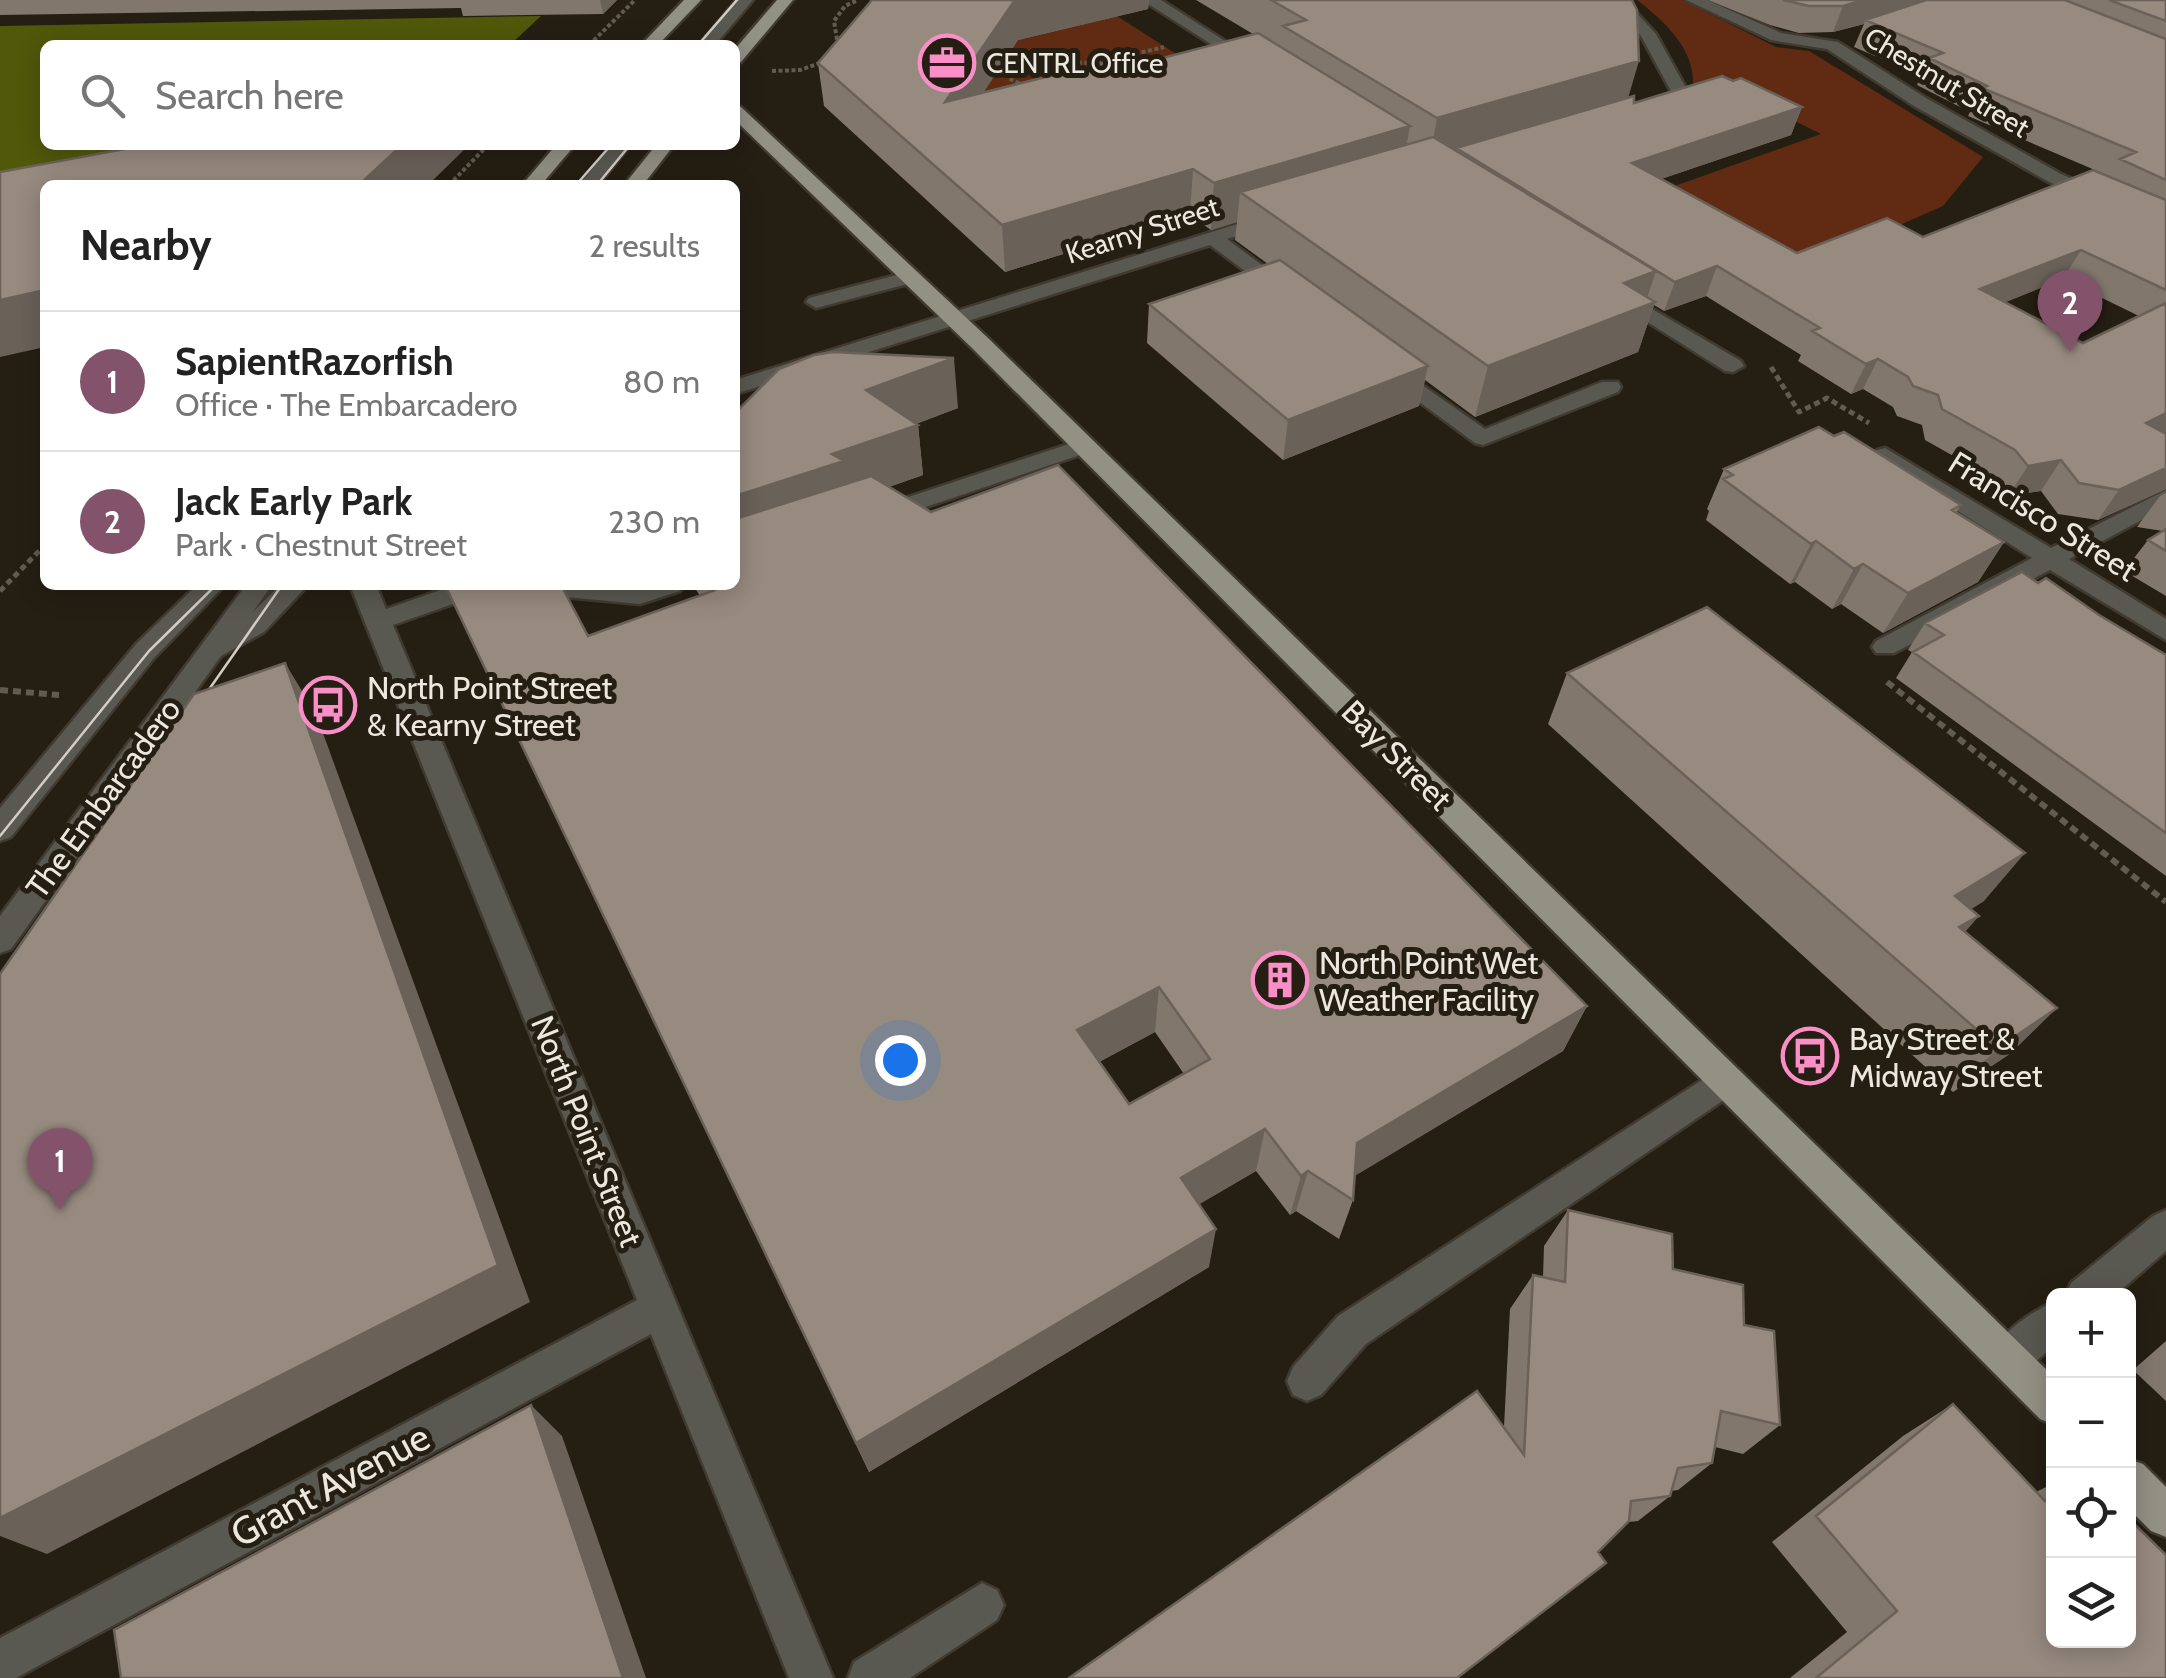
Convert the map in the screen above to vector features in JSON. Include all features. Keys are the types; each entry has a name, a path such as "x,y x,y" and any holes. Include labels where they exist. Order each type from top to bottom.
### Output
{"main road":[{"path":"653,40 693,0"},
{"path":"740,53 785,0"},
{"name":"Bay Street","path":"740,116 956,320 2046,1397"},
{"path":"535,180 562,150"},
{"path":"637,180 661,150"},
{"path":"2136,1487 2166,1516"}],"street":[{"path":"711,40 745,0"},
{"path":"1150,0 1271,76"},
{"path":"1617,0 1648,34 1683,97 1645,108"},
{"name":"Chestnut Street","path":"1694,0 1777,36 1841,42 1920,102 2055,178 2166,228"},
{"path":"592,180 618,150"},
{"name":"Kearny Street","path":"740,385 1294,212"},
{"path":"1213,238 1308,309"},
{"path":"816,302 912,277"},
{"path":"1603,286 1733,366"},
{"path":"1372,356 1483,438 1610,387"},
{"path":"854,524 1084,446"},
{"name":"Francisco Street","path":"1885,455 2166,631"},
{"path":"1885,647 2166,496"},
{"path":"0,828 145,651 207,590"},
{"name":"The Embarcadero","path":"206,657 237,590"},
{"name":"The Embarcadero","path":"0,940 255,590"},
{"name":"The Embarcadero","path":"206,657 255,626 289,590"},
{"name":"North Point Street","path":"365,590 811,1678"},
{"path":"378,621 468,590"},
{"path":"581,590 640,595 655,590"},
{"path":"1308,1380 1352,1330 1725,1080"},
{"path":"2094,1288 2166,1228"},
{"name":"Grant Avenue","path":"0,1662 660,1309"},
{"path":"2008,1359 2046,1328"},
{"path":"870,1678 982,1605"}],"path":[{"path":"594,40 635,0"},
{"path":"760,72 800,70 826,61 838,49 834,21 837,14 858,0"},
{"path":"1040,90 1014,82 1008,72 1030,62 1098,63 1207,35"},
{"path":"1059,62 1072,71 1069,82"},
{"path":"454,180 483,150"},
{"path":"1733,366 1762,351 1799,412 1826,398 1872,425"},
{"path":"0,591 40,550"},
{"path":"1885,647 1875,664 1891,688 2166,902"},
{"path":"0,690 66,695"}],"shaded area":[{"path":"1637,0 1682,0 1776,47 1809,51 1983,157 1943,206 1786,275 1644,197 1821,134 1722,85 1693,83 1683,47"},
{"path":"541,16 515,40 40,40 40,150 316,150 84,180 40,180 40,188 0,213 0,26"},
{"path":"1117,16 1223,84 980,98 1018,40"}],"building":[{"path":"872,0 1015,0 945,102 1102,63 1113,71 1258,33 1410,126 1214,183 1193,169 1002,225 818,63"},
{"path":"1271,0 1632,0 1637,10 1639,61 1437,118 1283,26 1306,20"},
{"path":"1783,0 1864,0 1843,6 1809,6"},
{"path":"1926,0 2065,0 2166,39 2166,180 2120,159 2136,152 1982,88 1987,86 1929,58 1943,53 1865,20"},
{"path":"2109,0 2166,0 2166,21"},
{"path":"1722,76 1733,81 1741,78 1802,107 1632,163 1797,253 1887,218 1923,237 2093,170 2166,200 2166,290 2081,250 1980,289 2083,343 2166,303 2166,413 2146,423 2166,434 2166,468 2119,490 2079,483 2061,460 2028,466 2015,450 1942,409 1938,395 1913,386 1908,377 1878,359 1866,364 1812,331 1820,328 1717,266 1675,282 1456,148 1634,96 1634,103"},
{"path":"1433,137 1656,271 1624,283 1655,302 1488,366 1240,192"},
{"path":"119,150 397,150 364,180 40,180 40,291 0,300 0,172"},
{"path":"1280,260 1428,366 1288,420 1149,304"},
{"path":"833,352 954,358 866,390 918,425 832,454 844,461 740,494 740,408 779,369"},
{"path":"1819,427 1834,436 1844,432 1961,505 1952,510 2004,542 1908,593 1863,564 1854,569 1816,541 1811,544 1723,479 1733,475 1724,469"},
{"name":"North Point Wet Weather Facility","path":"1058,465 1587,1006 1357,1143 1353,1200 1308,1171 1301,1176 1265,1129 1181,1178 1216,1229 856,1443 447,590 564,590 588,636 715,590 740,590 740,517 871,476 931,512","holes":["1159,987 1210,1059 1129,1104 1077,1030"]},
{"path":"2166,529 2166,551 2148,540"},
{"path":"2022,572 2038,583 2046,578 2166,655 2166,833 1913,652 1944,635 1925,623"},
{"path":"1707,607 2025,853 1955,896 1979,916 1959,927 2057,1008 1998,1048 1567,673"},
{"path":"285,663 498,1265 0,1518 0,974 194,694"},
{"path":"1568,1210 1672,1234 1673,1269 1743,1285 1744,1325 1774,1331 1780,1425 1721,1411 1712,1463 1678,1468 1670,1496 1631,1501 1629,1521 1598,1552 1606,1563 1457,1678 1069,1678 1477,1391 1524,1455 1533,1275 1565,1282"},
{"path":"1953,1404 2046,1500 2046,1648 2136,1648 2136,1526 2166,1555 2166,1678 1816,1678 1897,1611 1816,1516"},
{"path":"531,1405 623,1678 121,1678 114,1630"}],"tram line":[{"path":"702,40 737,0"},
{"path":"580,180 607,150"},
{"path":"601,180 626,150"},
{"path":"0,836 149,651 211,590"},
{"path":"194,711 279,590"}],"place":[{"name":"CENTRL Office","path":"947,63"},
{"name":"Jack Early Park","path":"2070,352"},
{"name":"North Point Street & Kearny Street","path":"328,705"},
{"name":"North Point Wet Weather Facility","path":"1280,980"},
{"name":"Bay Street & Midway Street","path":"1810,1056"},
{"name":"SapientRazorfish","path":"60,1210"}]}
